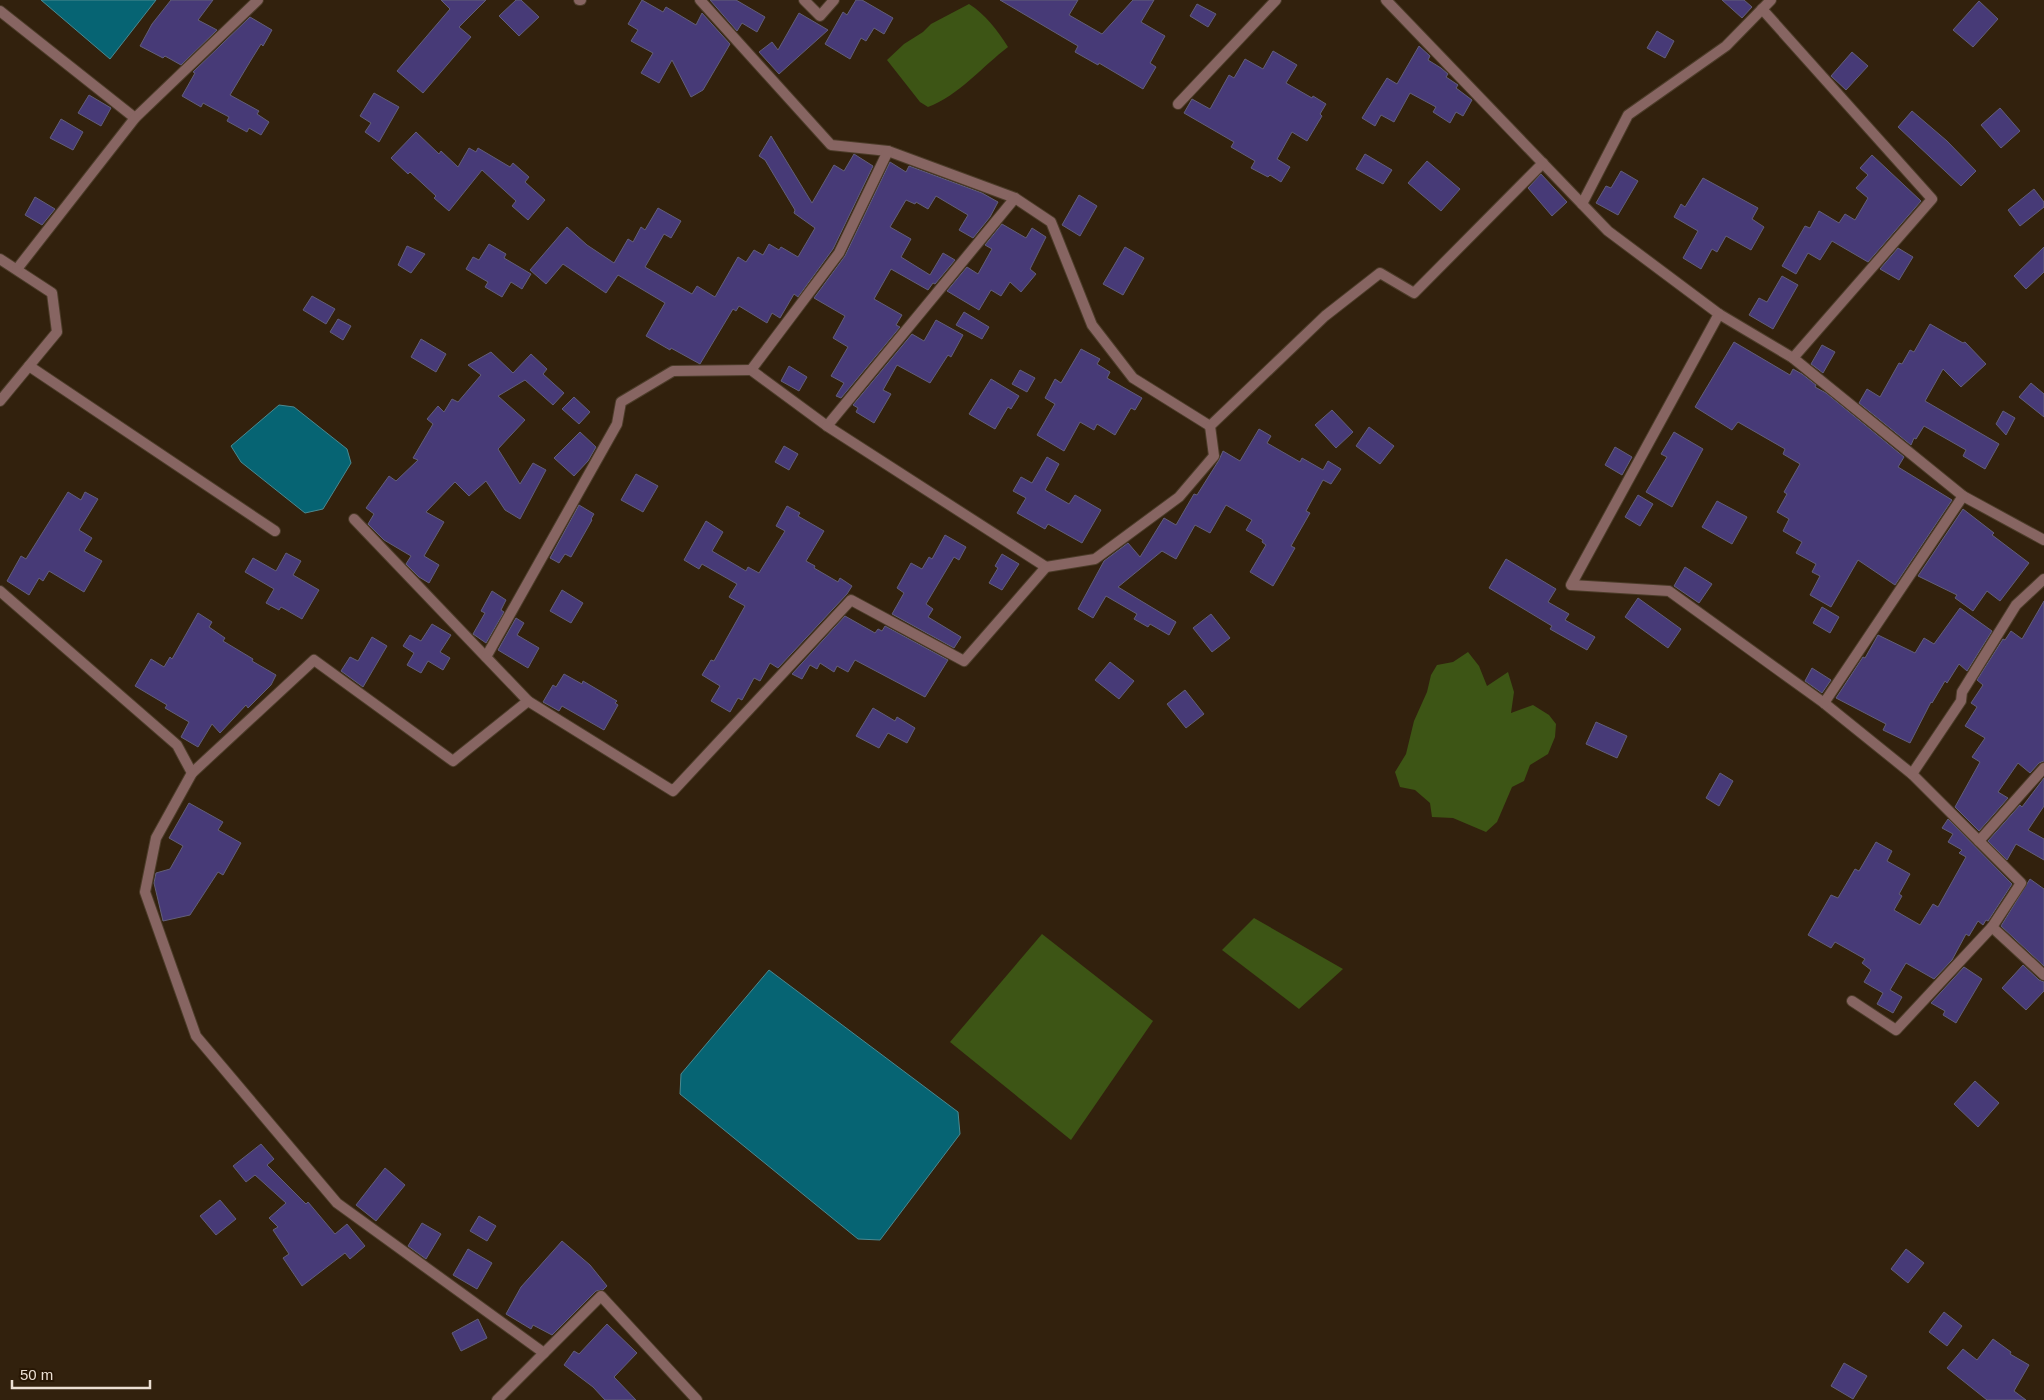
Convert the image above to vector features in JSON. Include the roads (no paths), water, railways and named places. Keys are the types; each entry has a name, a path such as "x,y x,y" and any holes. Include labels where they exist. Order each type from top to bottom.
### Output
{"street":[{"path":"18,269 136,118 258,0"},
{"path":"700,0 831,145 888,151 1015,198 1051,222 1092,325 1133,378 1210,426"},
{"path":"804,0 820,16 834,0"},
{"path":"1178,104 1276,0"},
{"path":"1386,0 1608,231 1719,314 1793,358 1962,496 2044,540"},
{"path":"1582,204 1628,115 1726,46 1772,0"},
{"path":"1762,9 1932,200 1793,358"},
{"path":"0,11 136,118"},
{"path":"751,370 839,253 888,151"},
{"path":"1210,426 1325,316 1380,273 1414,293 1543,163"},
{"path":"826,426 1015,198"},
{"path":"0,258 52,293 57,332 0,402"},
{"path":"1719,314 1571,585 1669,591 1824,704 1912,774 2021,883 1992,927 1896,1030 1852,1001"},
{"path":"29,366 275,531"},
{"path":"486,657 617,424 621,402 673,371 751,370 826,426 1046,567"},
{"path":"354,519 528,700 673,791 851,600 964,662 1046,567 1095,559 1179,498 1214,456 1210,426"},
{"path":"1824,704 1962,496"},
{"path":"1912,774 1961,701 1962,692 2016,605 2044,580"},
{"path":"0,591 177,745 192,773"},
{"path":"528,700 452,762 314,660 192,773 156,838 145,892 196,1036 337,1203 544,1353"},
{"path":"1979,841 2044,768"},
{"path":"1992,927 2044,975"},
{"path":"497,1400 601,1296 697,1400"}],"water":[{"path":"41,0 156,0 110,59"},
{"path":"279,405 294,407 347,449 351,463 323,509 305,513 241,462 231,446"},
{"path":"769,970 958,1112 960,1134 880,1240 858,1239 680,1094 681,1074"}]}
